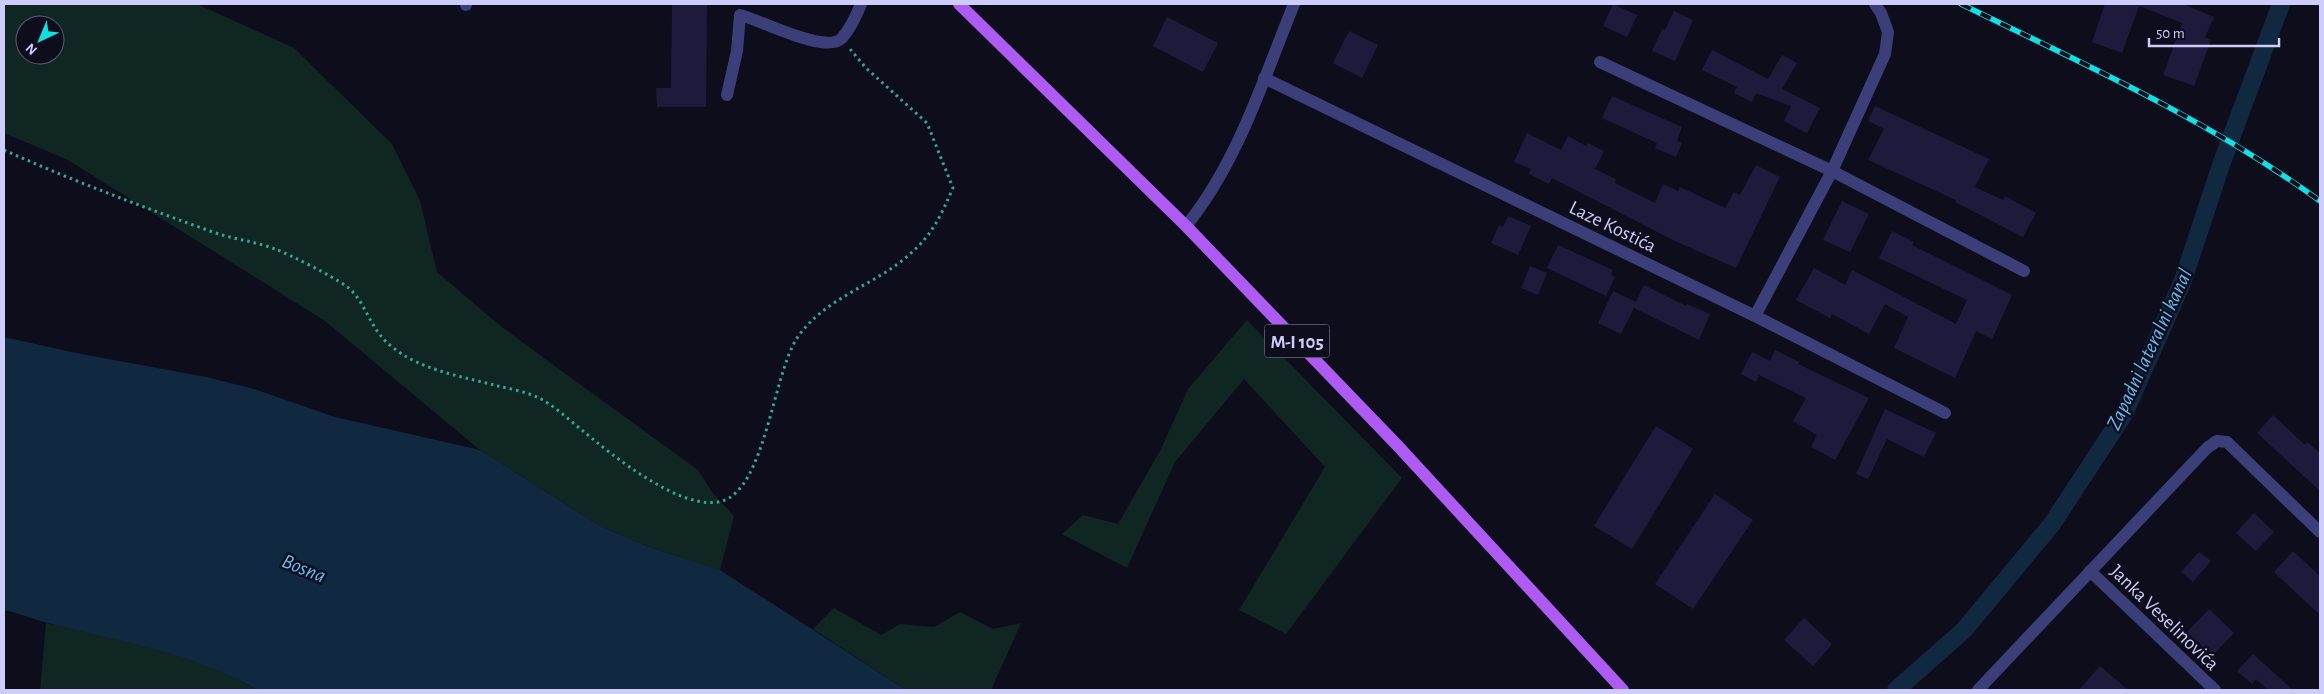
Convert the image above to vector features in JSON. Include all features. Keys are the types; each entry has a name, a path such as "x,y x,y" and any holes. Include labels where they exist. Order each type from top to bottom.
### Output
{"main road":[{"name":"M-I 105","path":"959,4 1186,226 1397,445 1623,690"}],"street":[{"path":"727,95 737,51 738,9 807,40 830,43 842,39 862,4"},
{"path":"1186,226 1216,185 1232,153 1294,4"},
{"path":"1755,316 1832,171 1885,54 1888,32 1881,13 1875,4"},
{"path":"1600,62 1832,171 2024,272"},
{"name":"Laze Kostića","path":"1264,78 1755,316 1945,413"},
{"path":"1978,690 2207,448 2217,441 2227,442 2320,532"},
{"name":"Janka Veselinovića","path":"2090,571 2215,690"}],"path":[{"path":"4,150 135,205 216,233 276,250 347,286 360,301 382,338 405,356 444,371 539,397 618,459 657,483 686,498 706,503 723,501 738,493 757,458 784,367 797,339 814,319 836,301 909,256 935,227 954,188 927,123 866,68 842,39"}],"green space":[{"path":"4,4 197,4 294,48 392,144 420,201 437,272 498,324 698,470 712,492 734,516 720,570 646,546 598,525 480,450 325,321 68,160 4,133"},
{"path":"1247,320 1402,478 1286,634 1239,610 1325,467 1244,379 1175,462 1127,568 1062,534 1083,515 1118,524 1161,449 1188,389"},
{"path":"834,608 881,635 900,624 934,627 960,612 993,629 1021,623 991,690 906,690 813,629"},
{"path":"46,623 147,645 217,668 258,690 40,690"}],"water":[{"name":"Bosna","path":"4,337 76,353 206,377 254,389 335,417 480,450 598,525 646,546 720,570 906,690 258,690 232,677 181,657 4,610"}],"building":[{"path":"672,4 707,4 706,107 657,107 656,88 671,88"},
{"path":"1613,4 1637,15 1627,37 1603,26"},
{"path":"2105,4 2183,4 2214,17 2205,37 2211,40 2194,86 2163,75 2182,23 2139,6 2122,53 2092,42"},
{"path":"1674,11 1693,20 1675,61 1652,51 1662,29 1665,30"},
{"path":"1167,17 1218,43 1203,72 1153,46"},
{"path":"1349,31 1378,45 1362,78 1333,63"},
{"path":"1712,50 1768,79 1782,55 1797,63 1782,89 1820,108 1807,133 1784,121 1791,106 1756,93 1752,102 1734,93 1737,87 1702,70"},
{"path":"1612,96 1682,127 1677,141 1682,143 1676,157 1655,148 1657,143 1602,118"},
{"path":"1875,106 1989,159 1975,187 2003,200 2005,196 2036,213 2023,237 1955,202 1956,200 1868,160 1884,129 1868,121"},
{"path":"1527,133 1561,150 1568,136 1586,146 1588,143 1604,151 1595,169 1616,179 1615,183 1655,203 1663,184 1678,191 1680,187 1725,208 1734,192 1740,195 1756,165 1780,177 1736,268 1675,241 1552,178 1549,184 1529,174 1531,169 1514,162"},
{"path":"1842,201 1869,214 1850,252 1823,240"},
{"path":"1508,216 1531,226 1518,255 1491,243 1499,225 1503,227"},
{"path":"1892,231 1914,242 1912,245 2012,295 1992,339 1976,331 1955,378 1894,348 1908,317 1885,304 1869,334 1832,314 1830,318 1796,300 1814,268 1845,285 1852,270 1956,324 1967,300 1879,258"},
{"path":"1558,245 1613,270 1611,275 1615,277 1606,296 1547,268"},
{"path":"1530,266 1547,273 1538,295 1521,288"},
{"path":"1644,285 1686,306 1687,304 1710,314 1699,340 1634,308 1621,334 1598,323 1613,291 1636,302"},
{"path":"1775,350 1799,362 1798,364 1869,398 1835,460 1811,447 1817,435 1793,421 1806,398 1759,375 1756,382 1741,374 1752,352 1770,361"},
{"path":"1885,409 1936,433 1924,457 1887,439 1868,479 1856,474"},
{"path":"2273,415 2305,445 2307,442 2320,453 2320,491 2257,433"},
{"path":"1656,426 1693,449 1632,549 1594,526"},
{"path":"1715,494 1753,520 1693,609 1655,584"},
{"path":"2254,513 2274,532 2256,551 2236,533"},
{"path":"2293,551 2320,576 2320,615 2274,572"},
{"path":"2199,552 2211,561 2193,582 2181,572"},
{"path":"2209,609 2234,633 2212,656 2187,632"},
{"path":"1804,618 1832,644 1813,666 1784,640"},
{"path":"2253,654 2293,690 2268,690 2256,679 2252,684 2237,671"},
{"path":"2100,666 2128,690 2079,690"}],"waterway":[{"name":"Zapadni lateralni kanal","path":"1896,690 1964,630 2052,524 2124,414 2182,283 2222,162 2281,4"}],"railway":[{"path":"1961,4 2099,71 2190,119 2234,144 2320,201"}]}
